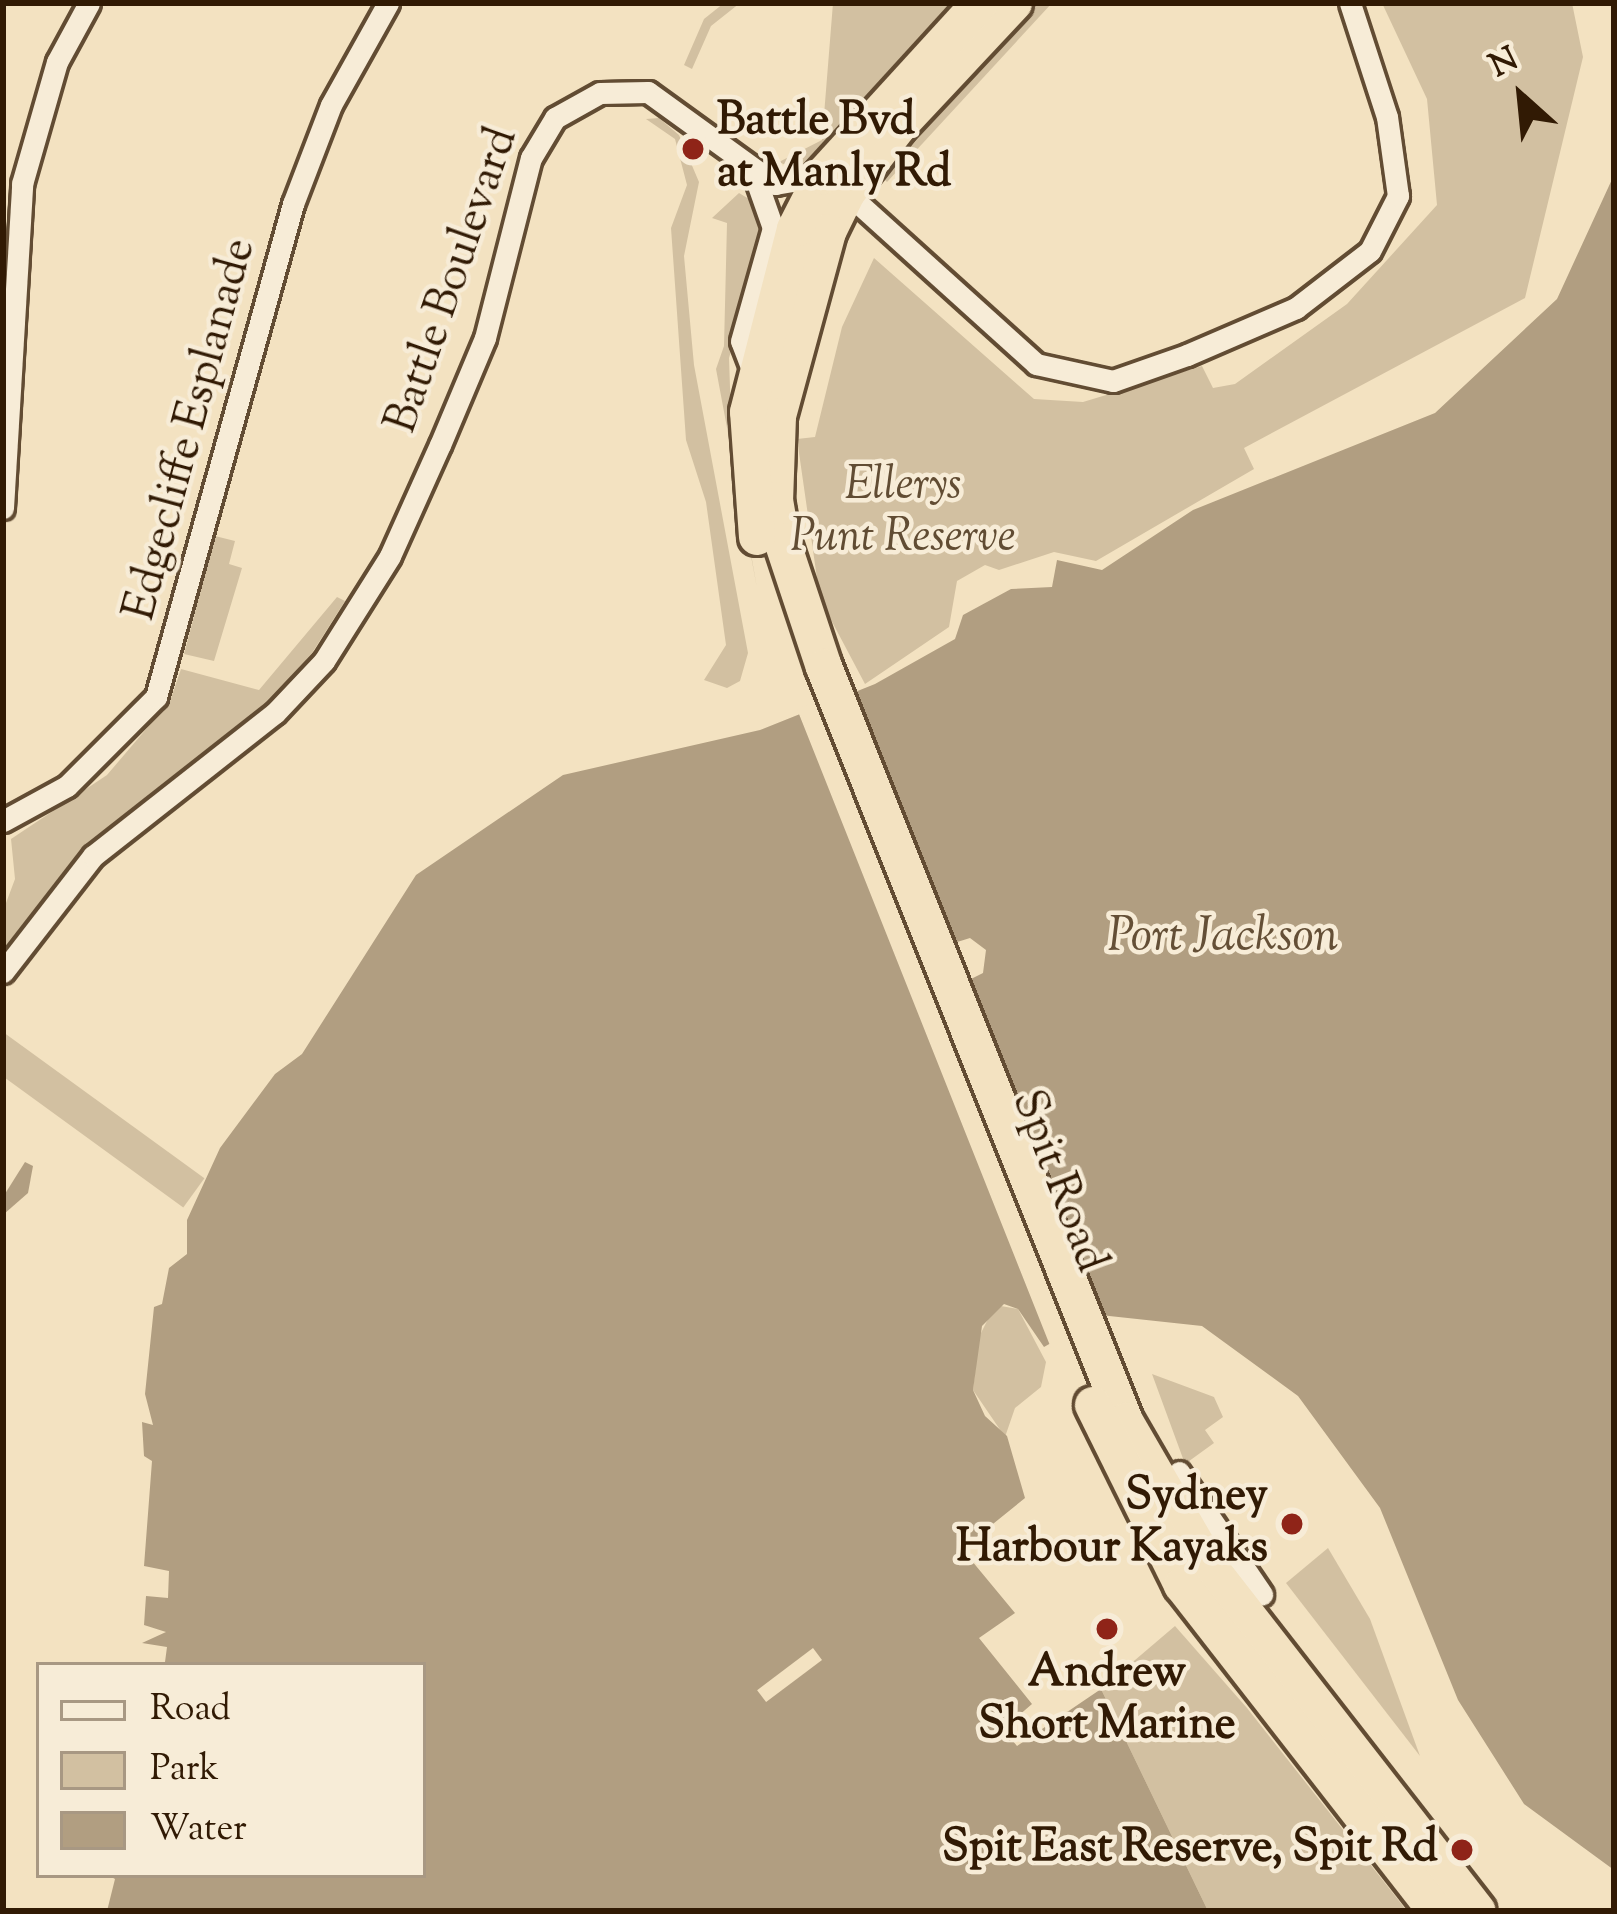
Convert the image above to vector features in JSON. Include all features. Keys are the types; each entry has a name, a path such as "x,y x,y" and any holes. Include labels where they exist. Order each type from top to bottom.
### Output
{"highway":[{"path":"815,671 782,541 773,453 834,184 980,3"},
{"path":"834,184 1014,3"},
{"name":"Spit Road","path":"834,184 779,268 753,372 748,412 750,503 761,553 815,671 1088,1364 1125,1482 1182,1586 1436,1911"},
{"name":"Spit Road","path":"1088,1364 1196,1547 1478,1911"}],"street":[{"path":"3,508 22,184 57,62 89,3"},
{"name":"Edgecliffe Esplanade","path":"3,821 67,786 156,697 292,205 331,105 388,3"},
{"path":"754,174 789,186 834,184 1036,364 1113,381 1296,308 1370,251 1398,196 1388,117 1350,3"},
{"name":"Battle Boulevard","path":"3,972 93,856 275,713 325,661 390,556 440,445 484,338 531,158 555,118 600,93 648,92 754,174"},
{"path":"753,372 741,341 772,228 754,174"},
{"path":"1179,1472 1262,1594"}],"green space":[{"path":"724,3 740,3 711,26 692,69 684,65 704,19"},
{"path":"833,3 950,3 815,165 794,169 779,162 822,140"},
{"path":"1034,3 1052,3 887,182 876,171"},
{"name":"Ellerys Punt Reserve","path":"1382,3 1572,3 1583,57 1525,298 1244,448 1254,469 1096,561 1054,552 999,570 985,565 957,581 949,627 865,684 820,599 797,439 815,437 842,327 874,258 1034,399 1083,402 1202,366 1213,388 1235,384 1347,304 1437,205 1427,99"},
{"path":"659,118 679,135 699,182 684,256 694,365 748,653 740,681 727,688 704,680 726,645 706,502 686,440 671,228 687,185 675,139 646,119"},
{"path":"739,193 754,202 765,233 729,358 732,446 757,588 716,369 724,346 727,223 712,218"},
{"path":"215,536 235,541 229,564 242,568 214,661 184,654"},
{"path":"337,597 345,601 312,653 242,731 3,952 3,911 15,879 11,839 107,775 170,701 181,669 259,690"},
{"path":"3,1032 204,1178 183,1207 3,1076"},
{"path":"995,1305 1018,1309 1046,1362 1041,1387 1015,1408 1005,1437 973,1390 979,1337"},
{"path":"1152,1374 1214,1397 1223,1417 1205,1430 1214,1443 1185,1464"},
{"path":"1328,1548 1370,1619 1420,1756 1286,1583"},
{"path":"1175,1626 1247,1708 1407,1911 1208,1911 1101,1689"}],"water":[{"name":"Port Jackson","path":"1614,175 1614,1870 1524,1804 1458,1700 1380,1508 1298,1396 1202,1326 1100,1315 1044,1347 1018,1309 1004,1304 982,1326 973,1390 985,1416 1007,1436 1025,1498 962,1549 1015,1613 979,1638 1032,1704 1003,1729 1017,1746 1101,1689 1208,1911 107,1911 113,1878 426,1878 426,1662 165,1662 167,1647 142,1643 166,1632 144,1625 146,1596 168,1598 169,1571 144,1566 152,1461 144,1456 142,1422 153,1425 145,1394 154,1307 162,1304 169,1268 187,1254 187,1220 220,1148 275,1074 302,1054 416,875 563,775 760,730 875,684 955,639 963,615 1011,589 1052,587 1057,560 1102,570 1193,510 1435,413 1557,299"},
{"path":"25,1162 33,1166 28,1193 4,1214 3,1197"}],"pier":[{"path":"855,686 954,943 970,938 986,950 983,973 969,980 1101,1322 1051,1348 797,709"},
{"path":"813,1648 822,1660 766,1702 757,1690"}],"place":[{"name":"Battle Bvd at Manly Rd","path":"693,149"},
{"name":"Sydney Harbour Kayaks","path":"1292,1524"},
{"name":"Andrew Short Marine","path":"1107,1629"},
{"name":"Spit East Reserve, Spit Rd","path":"1462,1850"}]}
